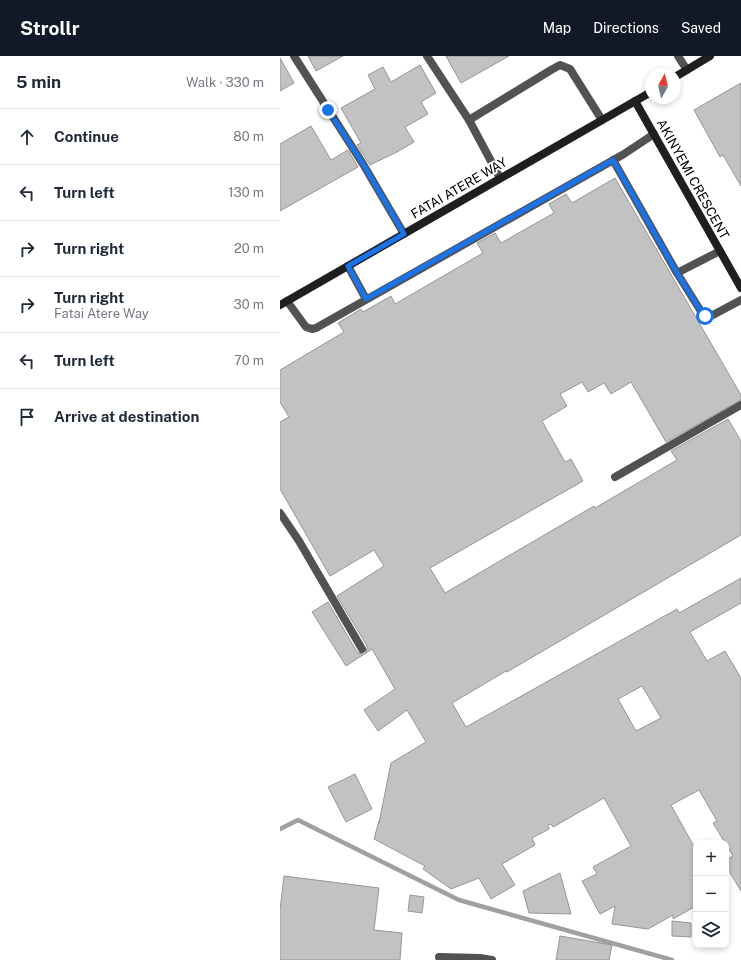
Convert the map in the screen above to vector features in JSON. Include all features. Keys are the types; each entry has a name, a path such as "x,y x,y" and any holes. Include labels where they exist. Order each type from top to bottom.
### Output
{"street":[{"path":"681,74 710,56"},
{"name":"FATAI ATERE WAY","path":"283,303 645,95"},
{"name":"AKINYEMI CRESCENT","path":"635,101 741,288"}],"lane":[{"path":"294,56 363,164 404,234"},
{"path":"427,56 469,120 500,178"},
{"path":"678,56 687,70"},
{"path":"469,120 560,65 570,69 602,120"},
{"path":"283,303 306,327 312,329 613,160 654,134"},
{"path":"613,160 677,273 702,313 705,316 711,316 741,300"},
{"path":"677,273 720,251"},
{"path":"348,266 366,299"},
{"path":"614,477 741,405"},
{"path":"280,514 299,541 362,650"},
{"path":"439,958 480,958 492,960"}],"building":[{"path":"308,56 343,56 316,71"},
{"path":"446,56 509,56 461,83"},
{"path":"280,58 294,83 280,91"},
{"path":"420,65 436,93 421,102 428,114 405,127 414,142 370,165 357,145 361,143 341,108 375,89 368,75 383,67 391,82"},
{"path":"741,83 741,186 723,155 720,157 694,110"},
{"path":"311,126 331,160 348,150 358,167 280,211 280,144"},
{"path":"615,178 741,395 741,400 666,442 631,382 611,394 604,383 588,392 582,382 560,394 567,406 542,421 565,462 571,459 583,481 430,568 445,593 594,506 595,508 677,460 671,451 728,419 741,441 741,535 452,703 466,727 677,609 679,613 741,578 741,603 690,632 707,661 725,651 741,678 741,891 729,871 729,858 733,856 729,849 729,840 723,840 713,823 717,821 699,790 671,805 693,845 693,908 673,919 673,915 648,929 612,924 615,906 600,914 582,881 597,874 593,867 631,846 604,798 553,827 551,824 548,825 549,829 532,838 535,845 502,864 515,885 491,899 479,878 451,889 423,869 425,866 374,839 379,821 379,823 391,763 426,742 407,710 378,731 364,710 395,689 372,649 365,653 367,646 337,596 384,566 374,550 330,576 280,489 280,422 289,417 280,402 280,370 344,332 338,323 361,309 363,312 391,296 395,304 483,253 477,243 495,233 501,243 554,213 549,204 566,194 572,203","holes":["642,686 661,718 636,731 618,699"]},
{"path":"328,602 357,652 364,654 346,666 312,612"},
{"path":"355,774 372,809 346,822 328,787"},
{"path":"560,873 571,914 529,913 523,891"},
{"path":"284,876 379,888 374,930 402,933 400,960 280,960 280,910"},
{"path":"410,895 424,897 422,913 408,911"},
{"path":"672,921 691,923 691,937 672,936"},
{"path":"560,936 612,945 609,960 556,960"}],"waterway":[{"path":"280,829 298,820 459,900 672,960"}],"route":[{"path":"328,110 363,164 404,234 348,266 366,299 613,160 677,273 705,316"}]}
